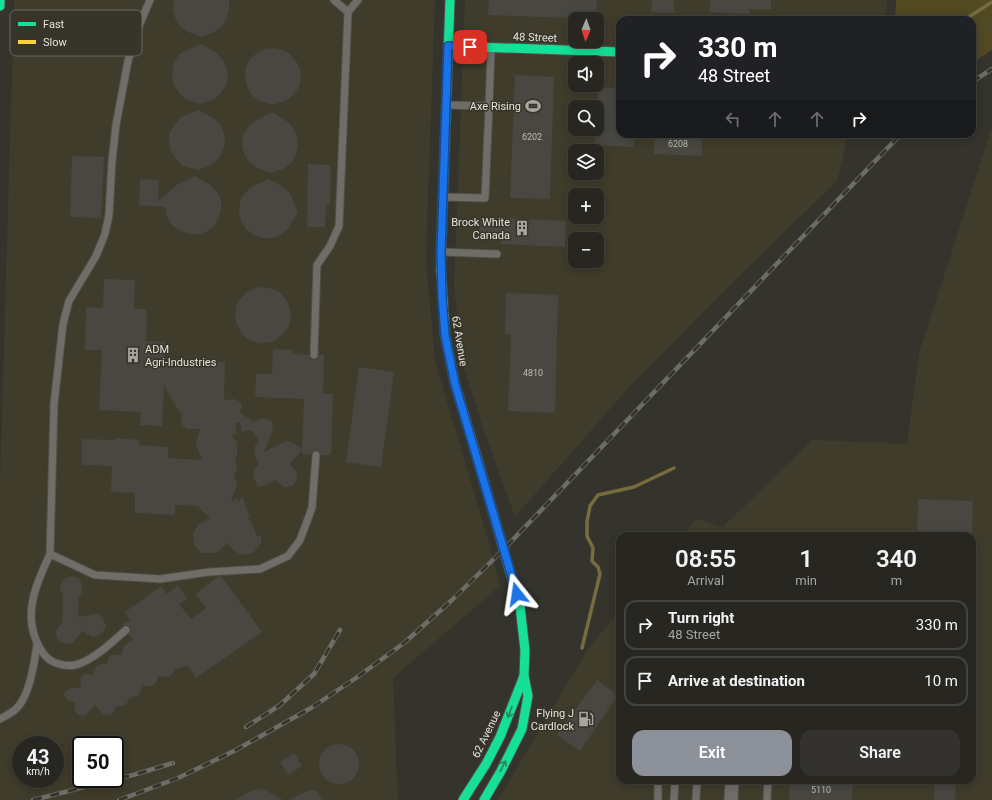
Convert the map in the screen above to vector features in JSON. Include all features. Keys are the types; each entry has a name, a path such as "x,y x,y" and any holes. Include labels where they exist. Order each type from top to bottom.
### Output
{"main road":[{"path":"0,0 0,6"},
{"name":"62 Avenue","path":"450,0 441,252 445,335 450,362 518,600 523,628 525,650 524,676 528,696 522,729 501,771 484,800"},
{"name":"48 Street","path":"448,46 616,52"},
{"name":"62 Avenue","path":"463,800 486,764 500,737 524,676"}],"street":[{"path":"731,800 732,784"}],"lane":[{"path":"142,19 150,0"},
{"path":"334,0 348,12"},
{"path":"314,355 318,265 330,246 339,226 348,12 358,0"},
{"path":"443,197 485,198 491,48"},
{"path":"126,630 91,658 77,664 65,666 52,662 44,655 31,628 31,612 38,581 50,554 54,404 64,324 69,301 96,256 105,234 109,215 112,161 119,111 129,56"},
{"path":"446,105 488,106"},
{"path":"441,252 497,254"},
{"path":"50,554 95,575 160,579 209,572 260,570 288,556 300,540 312,508 316,455"},
{"path":"0,719 16,710 25,695 38,645"},
{"path":"658,784 658,800"},
{"path":"674,800 675,784"},
{"path":"696,800 697,784"},
{"path":"767,800 768,784"}],"shaded area":[{"path":"14,0 435,0 426,259 435,361 485,529 500,586 393,678 398,800 0,800 0,481 12,56 142,56 142,10 14,10"},
{"path":"465,0 887,0 886,16 616,16 616,138 846,138 837,181 738,277 632,384 515,517 484,431 463,365 454,286"},
{"path":"896,0 992,0 992,50 976,60 976,16 895,16"},
{"path":"992,127 992,800 498,800 587,650 616,615 616,784 976,784 976,532 685,532 696,519 723,527 812,440 907,444 919,353"}],"building":[{"path":"174,0 229,0 227,18 223,25 216,31 202,37 188,32 180,26 175,18 173,8"},
{"path":"489,0 597,0 596,12 568,12 568,18 488,15"},
{"path":"652,0 674,0 674,13 651,12"},
{"path":"710,0 771,0 771,10 750,9 750,14 710,12"},
{"path":"201,44 217,53 223,60 227,68 228,77 226,85 221,93 214,99 200,104 186,99 179,93 174,85 172,76 173,66 177,57 184,51"},
{"path":"274,48 283,50 290,54 300,69 301,78 299,87 294,94 287,100 273,105 259,101 252,95 247,86 245,77 246,67 250,59 265,49"},
{"path":"515,75 554,77 550,199 510,198"},
{"path":"604,87 616,88 616,138 634,138 634,147 595,144 596,136 604,136 604,100 598,100 598,92 604,92"},
{"path":"198,110 215,119 221,126 225,143 223,151 218,159 211,165 198,170 183,166 171,151 169,142 170,132 181,117"},
{"path":"272,112 288,122 294,129 298,146 292,162 285,168 271,173 257,168 249,162 244,154 242,145 243,135 248,127 255,121"},
{"path":"655,138 702,138 702,156 654,154"},
{"path":"72,156 104,157 101,218 70,217"},
{"path":"308,164 331,165 330,205 326,205 325,227 307,227"},
{"path":"195,176 211,185 221,200 219,217 215,225 208,231 199,234 189,234 180,231 172,225 167,217 165,207 139,205 140,179 159,180 158,201 178,184"},
{"path":"269,179 285,188 291,195 298,212 288,228 282,234 273,238 263,238 254,235 246,229 241,221 239,211 240,201 251,187"},
{"name":"Brock White Canada","path":"480,217 566,221 565,247 501,244 502,236 479,235"},
{"path":"104,279 135,280 134,309 147,309 146,341 165,342 164,361 225,362 224,400 234,399 239,401 242,404 240,413 253,421 250,422 251,423 263,418 270,420 272,423 273,430 264,452 287,441 302,449 304,399 255,397 256,374 272,374 273,349 293,350 292,354 309,355 313,360 317,359 319,355 324,355 323,394 333,394 331,455 321,455 319,451 316,450 312,452 311,455 302,454 302,450 290,464 297,475 294,485 284,487 275,480 267,485 258,487 253,476 254,470 259,464 254,455 255,446 259,441 252,430 242,432 240,423 236,423 236,434 231,435 237,442 237,456 235,457 237,471 234,474 237,485 231,502 238,498 238,504 242,496 250,517 247,518 252,523 257,537 261,535 261,543 254,552 243,555 233,550 227,543 219,551 214,553 202,553 194,545 193,534 198,525 210,518 198,506 175,505 175,515 135,513 135,493 111,492 112,466 82,465 82,439 115,440 115,438 140,440 139,445 168,447 168,458 202,460 196,443 200,429 187,429 183,426 181,421 182,414 178,410 164,385 162,426 140,425 141,412 99,410 102,350 85,350 86,307 103,308"},
{"path":"264,287 281,293 290,308 291,317 289,326 284,333 273,342 259,343 249,340 242,334 237,325 235,316 236,306 247,292 255,288"},
{"path":"506,293 558,295 555,413 508,411 511,334 505,334"},
{"path":"359,367 394,372 381,467 346,462"},
{"path":"918,499 973,501 972,532 917,532"},
{"path":"71,576 78,578 82,584 82,592 79,597 78,617 97,614 103,618 106,626 100,635 93,637 82,631 73,643 66,644 59,641 56,631 62,622 63,595 60,586 64,579"},
{"path":"221,576 262,632 196,678 188,666 174,669 173,674 169,677 158,676 156,683 152,686 143,686 139,695 130,698 124,706 116,706 110,715 103,714 95,705 85,716 78,715 75,711 75,702 67,700 64,696 65,692 71,688 81,688 80,680 82,676 86,674 93,675 96,666 107,664 108,658 112,655 121,655 124,646 133,640 129,634 131,631 130,627 127,625 122,625 130,620 125,612 161,586 167,594 178,586 187,598 179,604 191,619 206,608 195,594"},
{"path":"597,680 616,694 616,698 580,751 557,735"},
{"path":"339,744 353,750 359,764 353,778 339,784 325,778 319,764 325,750"},
{"path":"294,753 302,766 288,775 280,762"},
{"path":"790,784 853,784 852,800 789,800"},
{"path":"935,784 956,784 955,800 934,800"},
{"path":"252,790 265,790 283,800 235,800"},
{"path":"307,791 317,791 322,800 289,800"}],"waterway":[{"path":"970,16 992,2"},
{"path":"582,648 600,574 598,567 592,561 593,548 587,536 587,522 590,506 598,495 634,487 674,468"}],"railway":[{"path":"976,79 992,69"},
{"path":"119,800 178,778 234,751 311,708 404,643 452,600 504,549 897,138"},
{"path":"246,727 280,705 314,674 340,630"},
{"path":"33,800 133,775 173,763"}],"traffic: fast":[{"path":"0,0 0,6"},
{"path":"441,270 450,0"},
{"path":"448,46 616,52"},
{"path":"478,461 520,606 525,650 524,676 528,696 522,729 501,771 484,800"},
{"path":"463,800 486,764 500,737 524,676"}],"traffic: slow":[{"path":"441,270 445,335 455,384 478,461"}],"place":[{"name":"Axe Rising","path":"533,106"},
{"name":"Brock White Canada","path":"522,228"},
{"name":"ADM Agri-Industries","path":"133,355"},
{"name":"Flying J Cardlock","path":"586,719"}],"route":[{"path":"470,47 448,46 441,252 445,335 455,384 517,594"}]}
